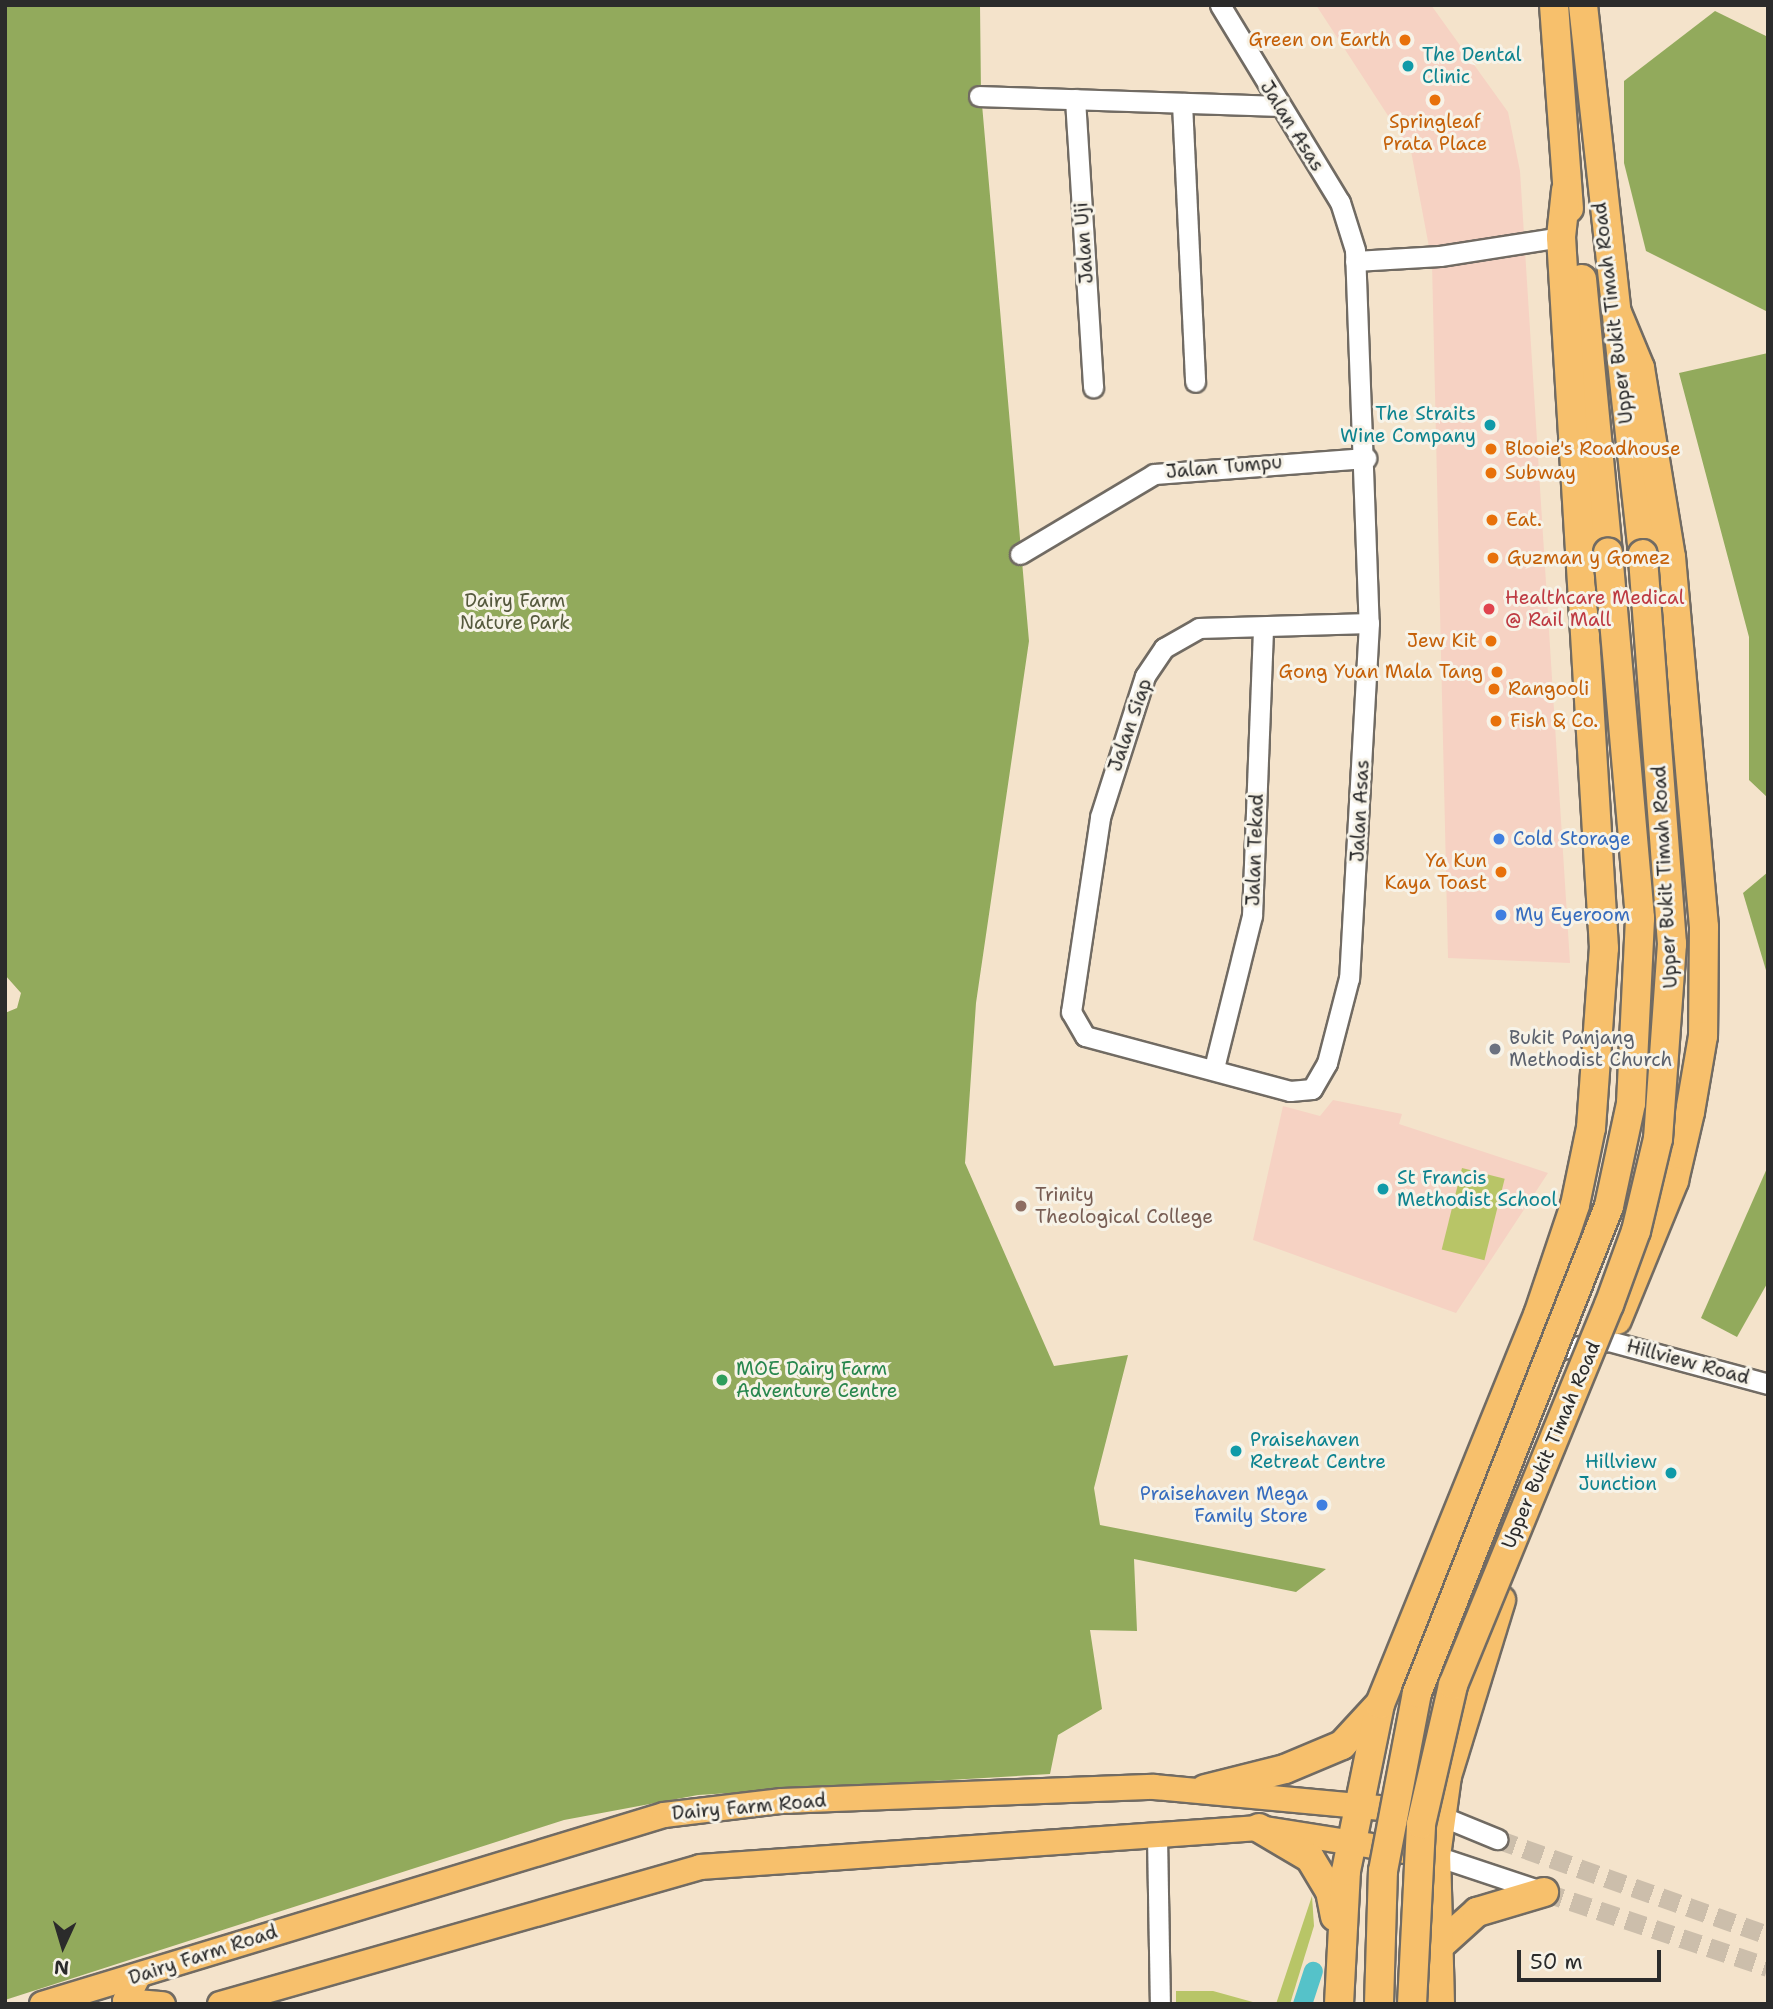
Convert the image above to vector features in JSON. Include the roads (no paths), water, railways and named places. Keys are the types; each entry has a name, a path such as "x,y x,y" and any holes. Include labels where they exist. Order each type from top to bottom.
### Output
{"highway":[{"name":"Upper Bukit Timah Road","path":"1379,2004 1382,1871 1411,1715 1609,1206 1631,1103 1640,918 1582,278 1566,190 1554,5"},
{"name":"Upper Bukit Timah Road","path":"1412,2004 1419,1836 1453,1685 1609,1305 1636,1231 1658,1139 1672,944 1643,554 1583,5"},
{"path":"1339,2004 1339,1941 1351,1839 1380,1704 1508,1377 1559,1256 1591,1128 1604,948 1562,237 1566,190"},
{"path":"1440,2004 1436,1856 1441,1816 1483,1651 1674,1181 1704,1022 1702,885 1680,626 1640,368 1616,310"},
{"path":"1205,1789 1285,1769 1342,1745 1380,1704"},
{"path":"1259,1828 1289,1842 1320,1871 1339,1941"},
{"path":"1437,1948 1477,1912 1544,1892"}],"main road":[{"name":"Dairy Farm Road","path":"42,2004 138,1977 519,1854 664,1815 782,1801 1205,1789 1357,1802 1441,1816"},
{"path":"220,2004 700,1867 1259,1828 1351,1839 1436,1856"},
{"path":"138,1977 125,2001 163,2004"}],"street":[{"name":"Jalan Asas","path":"1071,1012 1085,1036 1214,1068 1290,1091 1312,1089 1327,1063 1349,978 1368,623 1366,458 1355,255 1340,202 1279,106 1220,5"},
{"path":"979,96 1279,106"},
{"name":"Jalan Uji","path":"1075,99 1093,387"},
{"path":"1182,103 1195,382"},
{"path":"1355,255 1440,256 1460,248 1562,237"},
{"name":"Jalan Tumpu","path":"1020,554 1154,474 1366,458"},
{"name":"Jalan Siap","path":"1071,1012 1100,817 1145,676 1164,648 1199,628 1368,623"},
{"name":"Jalan Tekad","path":"1214,1068 1252,916 1263,627"},
{"path":"1559,1256 1561,1289 1575,1314 1609,1341"},
{"path":"1508,1377 1531,1357 1609,1341"},
{"name":"Hillview Road","path":"1609,1341 1768,1384"},
{"path":"1441,1816 1497,1839"},
{"path":"1157,1836 1160,2004"},
{"path":"1436,1856 1544,1892"}],"waterway":[{"path":"1302,2004 1313,1971"}],"tunnel":[{"path":"1497,1839 1768,1935"},
{"path":"1544,1892 1768,1967"}],"place":[{"name":"Green on Earth","path":"1405,40"},
{"name":"The Dental Clinic","path":"1408,66"},
{"name":"Springleaf Prata Place","path":"1435,100"},
{"name":"The Straits Wine Company","path":"1490,425"},
{"name":"Blooie's Roadhouse","path":"1491,449"},
{"name":"Subway","path":"1491,473"},
{"name":"Eat.","path":"1492,520"},
{"name":"Guzman y Gomez","path":"1493,558"},
{"name":"Healthcare Medical @ Rail Mall","path":"1489,609"},
{"name":"Jew Kit","path":"1491,641"},
{"name":"Gong Yuan Mala Tang","path":"1497,672"},
{"name":"Rangooli","path":"1494,689"},
{"name":"Fish & Co.","path":"1496,721"},
{"name":"Cold Storage","path":"1499,839"},
{"name":"Ya Kun Kaya Toast","path":"1501,872"},
{"name":"My Eyeroom","path":"1501,915"},
{"name":"Bukit Panjang Methodist Church","path":"1495,1049"},
{"name":"St Francis Methodist School","path":"1383,1189"},
{"name":"Trinity Theological College","path":"1021,1206"},
{"name":"MOE Dairy Farm Adventure Centre","path":"722,1380"},
{"name":"Praisehaven Retreat Centre","path":"1236,1451"},
{"name":"Hillview Junction","path":"1671,1473"},
{"name":"Praisehaven Mega Family Store","path":"1322,1505"}],"park label":[{"name":"Dairy Farm Nature Park","path":"515,612"}]}
